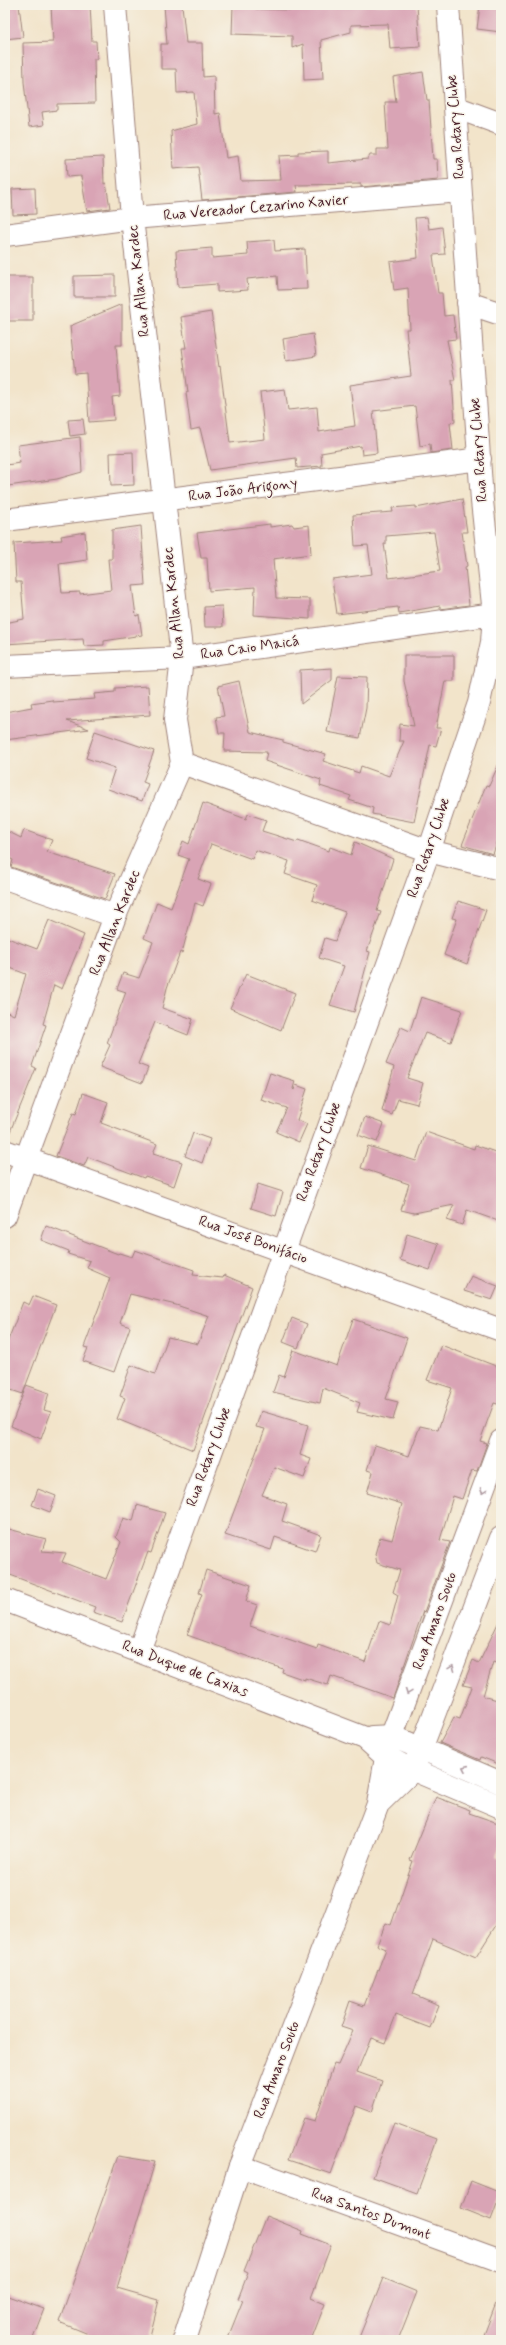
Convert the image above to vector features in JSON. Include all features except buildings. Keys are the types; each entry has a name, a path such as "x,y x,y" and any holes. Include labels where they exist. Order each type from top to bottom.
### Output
{"street":[{"name":"Rua Allan Kardec","path":"5,1216 116,916 182,763 175,720 182,658 132,218 115,5"},
{"name":"Rua Rotary Clube","path":"139,1651 283,1250 429,851 479,703 492,642 494,614 492,504 480,459 448,5"},
{"path":"455,106 501,124"},
{"name":"Rua Vereador Cezarino Xavier","path":"5,235 132,218 460,191"},
{"path":"468,303 501,314"},
{"name":"Rua João Arigony","path":"5,520 163,501 480,459"},
{"name":"Rua Caio Maicá","path":"5,666 182,658 494,614"},
{"path":"182,763 429,851 501,870"},
{"path":"5,878 116,916"},
{"name":"Rua José Bonifácio","path":"5,1151 283,1250 501,1330"},
{"name":"Rua Amaro Souto","path":"184,2340 240,2166 378,1804 388,1746 501,1441"},
{"name":"Rua Amaro Souto","path":"378,1804 413,1770 501,1538"},
{"name":"Rua Duque de Caxias","path":"5,1600 365,1738 388,1746 422,1749 501,1783"},
{"path":"388,1746 413,1770 501,1807"},
{"name":"Rua Santos Dumont","path":"240,2166 501,2261"}]}
